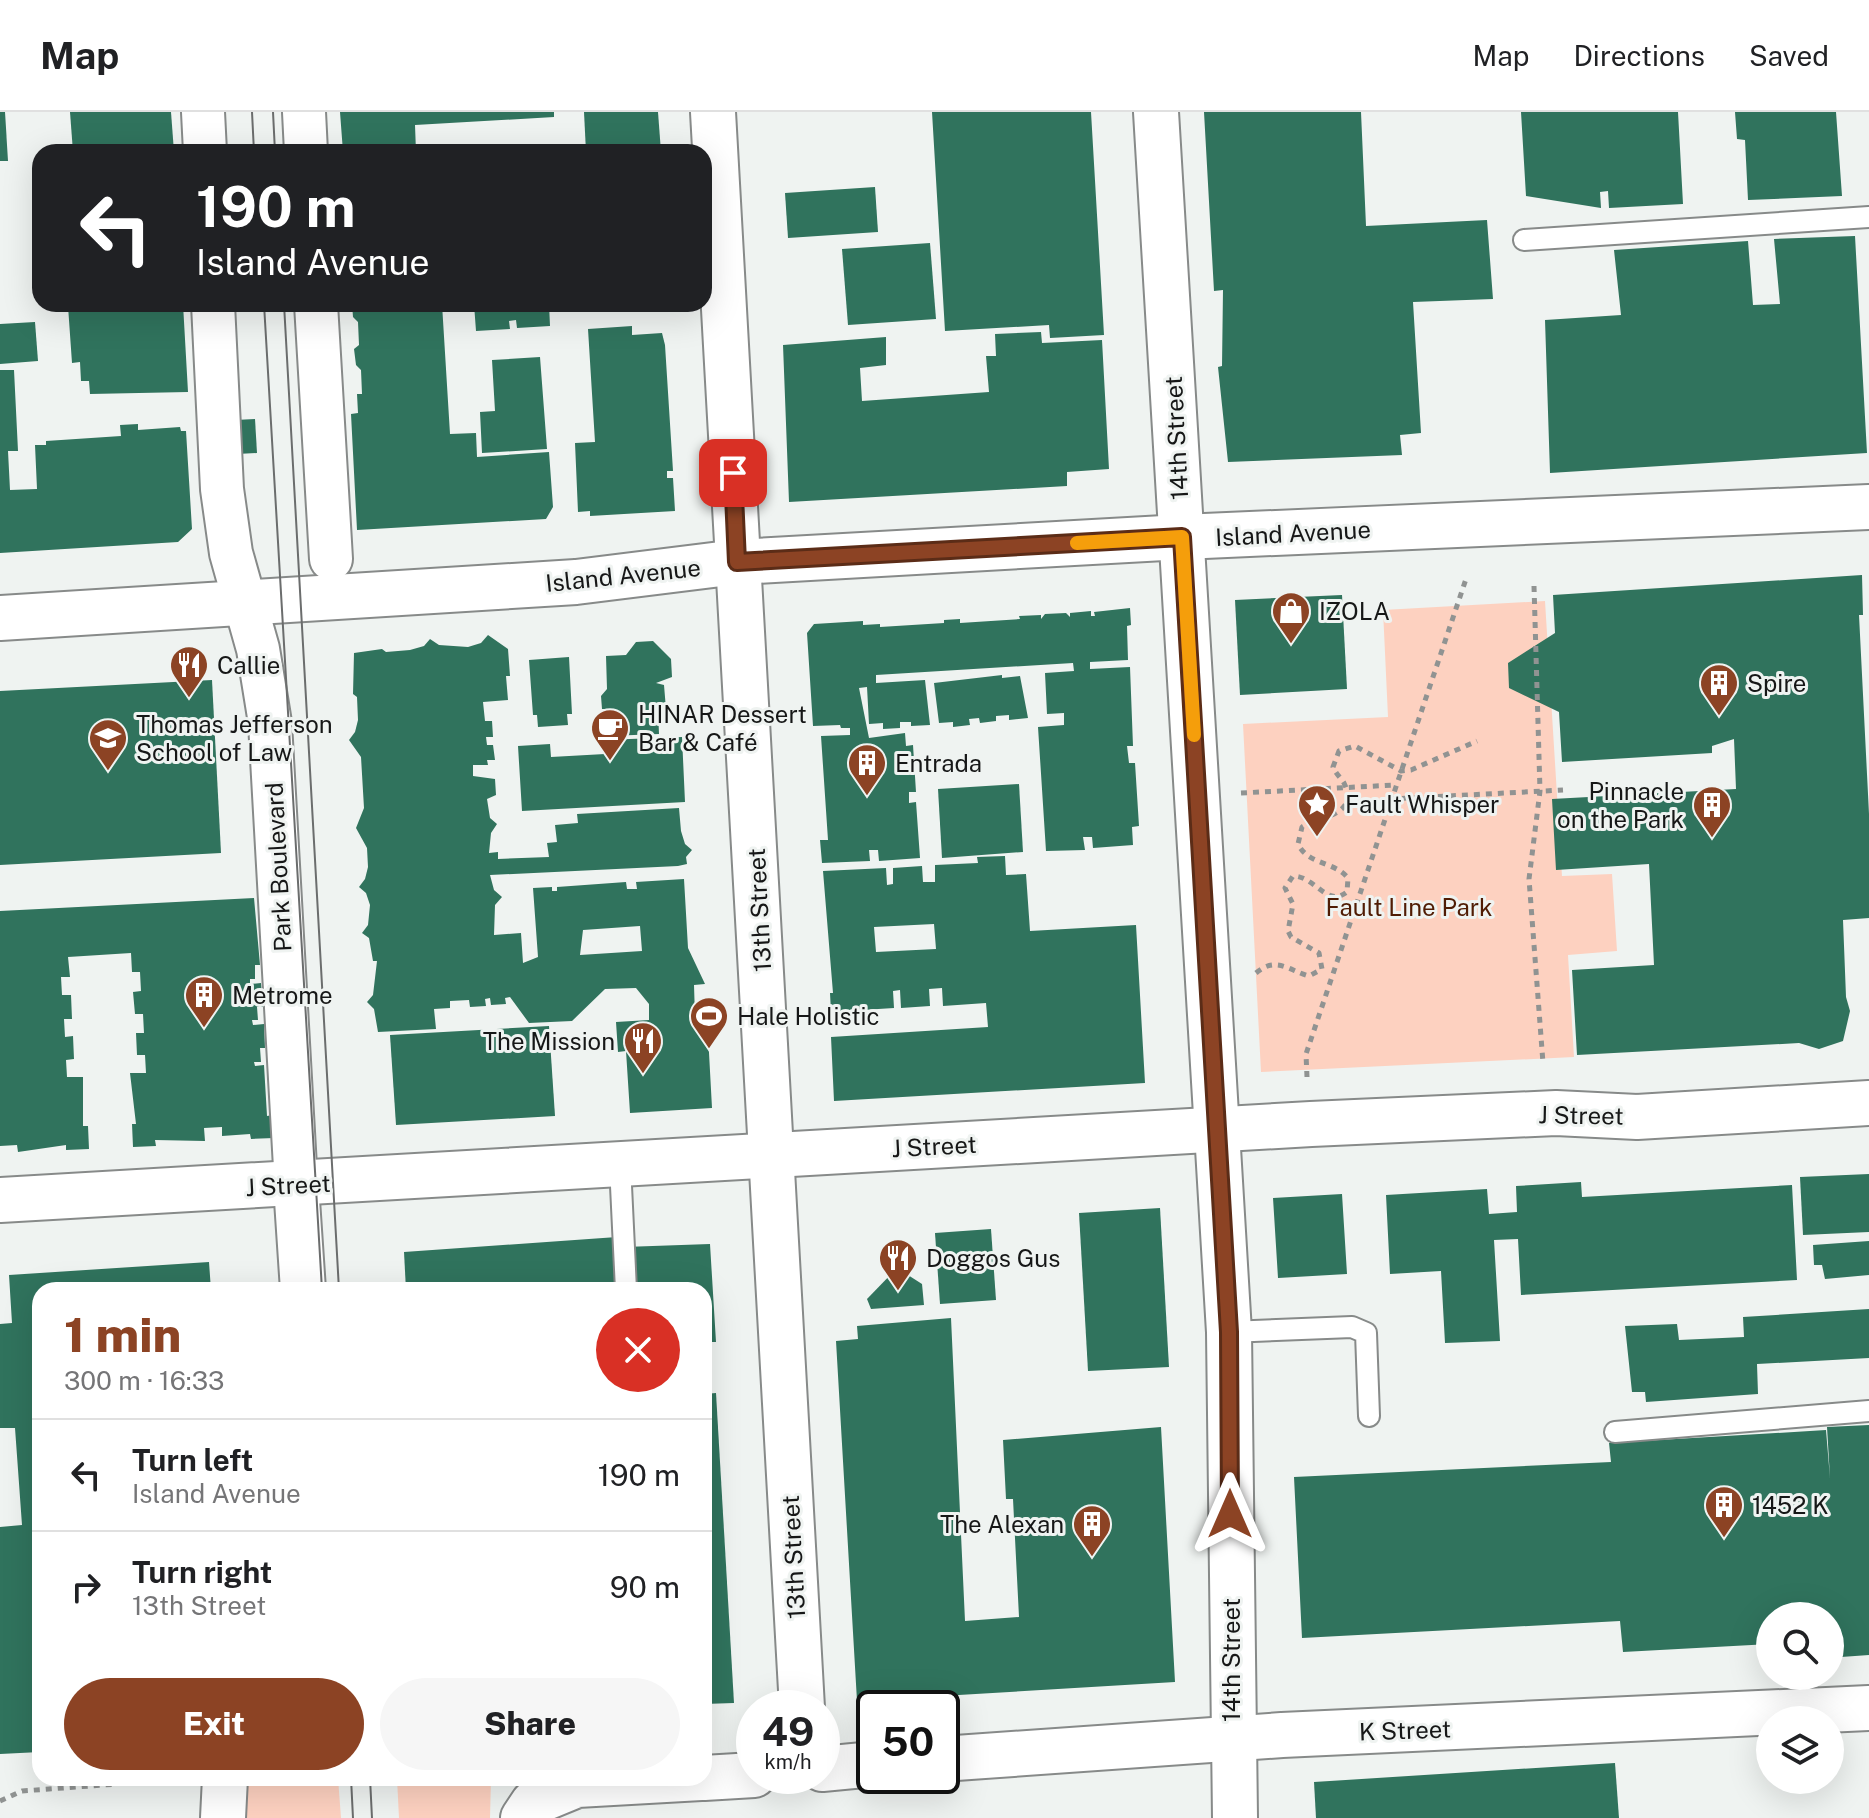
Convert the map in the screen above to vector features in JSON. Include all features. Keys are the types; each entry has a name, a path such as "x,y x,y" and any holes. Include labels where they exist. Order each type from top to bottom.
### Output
{"main road":[{"name":"13th Street","path":"713,112 737,562 751,743 770,1156 801,1690"},
{"name":"14th Street","path":"1156,112 1229,1332 1235,1818"},
{"name":"Island Avenue","path":"0,618 576,582 737,562 1182,537 1869,507"},
{"name":"J Street","path":"0,1200 1217,1130 1556,1113 1637,1117 1869,1103"},
{"name":"Park Boulevard","path":"296,1185 302,1282"},
{"name":"K Street","path":"960,1758 1232,1738 1869,1708"},
{"path":"712,1777 736,1776"},
{"path":"223,1818 225,1786"},
{"path":"523,1818 533,1803 575,1786"}],"street":[{"path":"203,112 205,144"},
{"path":"304,112 306,144"},
{"name":"Park Boulevard","path":"213,312 222,489 231,553 258,649 270,723 296,1185"},
{"path":"316,312 331,559"}],"lane":[{"path":"1524,240 1869,217"},
{"path":"620,1165 626,1282"},
{"path":"1229,1332 1352,1327 1366,1333 1369,1416"},
{"path":"1615,1432 1869,1411"}],"path":[{"path":"1307,1077 1306,1054 1466,579"},
{"path":"1534,586 1540,791 1529,879 1543,1063"},
{"path":"1256,973 1270,964 1282,964 1309,976 1322,969 1319,953 1291,937 1288,931 1293,904 1285,888 1293,876 1300,876 1328,896 1342,896 1347,892 1348,878 1343,871 1309,858 1298,844 1302,827 1337,815 1343,809 1346,788 1333,767 1334,758 1345,747 1365,749 1401,771 1435,763 1477,741"},
{"path":"1241,793 1395,785"},
{"path":"1390,799 1563,790"},
{"path":"0,1801 22,1791 90,1786"}],"green space":[{"name":"Fault Line Park","path":"1545,601 1562,876 1612,874 1617,951 1568,955 1574,1057 1261,1072 1243,724 1388,717 1383,610"},
{"path":"245,1786 339,1786 341,1818 243,1818"},
{"path":"397,1786 491,1786 490,1818 399,1818"}],"building":[{"path":"0,112 5,112 8,161 0,161"},
{"path":"70,112 171,112 173,144 72,144"},
{"path":"340,112 554,112 554,117 415,125 416,144 342,144"},
{"path":"584,112 658,112 660,144 586,144"},
{"path":"932,112 1091,112 1104,335 1050,338 1049,325 945,331"},
{"path":"1204,112 1361,112 1366,226 1487,220 1493,299 1413,302 1421,433 1400,435 1402,455 1228,462 1218,367 1222,366 1223,290 1214,291"},
{"path":"1521,112 1678,112 1683,204 1609,208 1608,191 1600,192 1601,208 1526,196"},
{"path":"1735,112 1836,112 1842,196 1748,200 1745,140 1737,139"},
{"path":"875,187 878,232 788,238 785,193"},
{"path":"1855,236 1867,453 1550,473 1545,320 1621,315 1614,250 1748,241 1753,305 1780,304 1774,239"},
{"path":"930,243 936,319 848,325 842,249"},
{"path":"68,312 183,312 188,392 90,394 89,381 81,381 80,362 72,363"},
{"path":"353,312 442,312 450,434 476,433 477,457 549,452 553,507 546,519 357,530 351,414 358,413 357,394 362,394 361,370 356,365 354,349 359,345 358,322"},
{"path":"475,312 549,312 550,326 517,328 516,320 509,321 510,329 476,331"},
{"path":"35,322 38,361 0,364 0,324"},
{"path":"632,326 632,335 662,333 665,345 673,471 667,471 667,478 673,478 675,511 590,516 590,511 578,512 575,443 595,442 588,329"},
{"path":"1041,332 1042,343 1102,340 1109,469 1067,472 1067,486 789,502 783,345 886,337 886,365 860,368 862,401 989,392 986,356 996,356 995,334"},
{"path":"540,357 547,449 482,453 480,412 495,411 492,360"},
{"path":"0,370 14,370 18,451 8,451 10,490 37,489 35,445 46,445 46,441 121,436 120,425 138,424 138,430 180,427 181,431 186,431 192,529 178,542 0,553"},
{"path":"255,419 257,453 237,454 235,420"},
{"name":"Pinnacle on the Park","path":"1862,575 1863,615 1859,615 1869,814 1869,918 1843,920 1846,997 1850,1011 1843,1041 1819,1049 1799,1043 1577,1055 1572,970 1654,965 1649,864 1556,870 1552,799 1736,789 1734,739 1712,746 1712,753 1562,762 1559,712 1509,688 1508,663 1555,633 1553,595"},
{"name":"IZOLA","path":"1342,595 1347,689 1240,695 1235,600"},
{"path":"1130,608 1128,660 1090,662 1090,669 1130,667 1133,746 1127,746 1129,763 1135,763 1139,826 1132,827 1133,845 1093,848 1092,837 1083,837 1085,850 1046,851 1038,727 1064,725 1064,713 1047,714 1045,673 1074,671 1073,663 876,675 876,683 925,680 930,725 911,726 911,722 900,722 900,728 883,729 883,723 869,724 867,687 859,688 869,738 905,733 906,746 913,745 916,792 909,792 909,803 916,802 920,858 879,861 878,850 869,850 870,861 822,863 820,840 828,840 821,736 850,735 850,728 841,728 840,725 813,726 807,633 814,624 863,621 863,625 880,624 880,627 960,619 960,623 1020,619 1019,616 1041,615 1041,619 1045,614 1066,613 1070,617 1070,613 1091,611 1091,616 1095,616 1094,612"},
{"path":"488,635 508,649 510,676 506,676 508,700 483,702 485,721 492,721 493,737 486,737 487,745 493,745 495,760 487,760 488,765 473,765 473,776 495,779 496,795 487,799 490,818 497,824 491,833 489,853 498,852 498,859 549,857 547,843 557,842 555,825 578,823 577,814 679,808 685,844 692,850 686,857 687,864 678,866 490,875 494,890 502,897 495,905 494,935 521,933 523,963 538,957 533,888 552,887 552,891 557,891 557,887 626,882 627,889 637,889 636,882 684,879 688,948 705,984 694,985 695,1017 707,1016 712,1108 630,1113 626,1051 618,1052 616,1022 649,1020 649,1004 636,988 605,989 572,1021 529,1023 510,997 505,998 506,1004 491,1005 490,998 485,999 486,1006 470,1007 469,1000 450,1001 450,1008 434,1009 436,1029 378,1032 374,1009 367,1002 373,995 377,961 373,961 369,938 362,933 368,925 370,905 366,893 359,887 368,867 367,848 356,828 364,808 361,757 349,740 358,720 357,697 353,694 354,653 382,649 386,652 410,650 424,646 430,639 439,645 468,647 481,643","holes":["640,926 642,951 580,955 583,930"]},
{"path":"653,641 671,659 672,677 656,683 664,685 666,709 658,710 659,734 609,736 607,709 602,709 601,696 607,689 606,656 626,655 636,642"},
{"path":"569,657 572,714 567,714 568,725 538,727 537,715 533,715 529,660"},
{"path":"1002,675 1002,678 1020,676 1028,718 1009,720 1009,715 996,716 996,721 980,723 979,718 969,719 970,725 953,727 953,722 939,723 934,683"},
{"name":"Thomas Jefferson School of Law","path":"212,680 221,853 0,865 0,691"},
{"path":"682,737 685,802 522,811 518,746 550,744 551,757 605,754 604,740"},
{"path":"1019,784 1023,852 942,858 938,789"},
{"path":"1005,856 1006,875 1026,874 1030,931 1136,925 1145,1083 834,1101 831,1037 988,1027 986,1003 943,1006 942,988 929,989 930,1006 901,1008 900,990 893,991 894,1008 831,1012 830,993 833,993 823,871 886,868 887,885 893,884 893,868 922,866 923,882 935,882 935,865 978,863 977,857","holes":["934,924 936,949 876,952 874,927"]},
{"name":"Metrome","path":"254,898 260,965 255,965 255,979 250,979 250,984 261,983 263,1007 257,1007 258,1020 252,1020 253,1025 264,1024 265,1048 260,1048 261,1062 254,1062 255,1066 264,1065 267,1116 273,1115 274,1138 251,1139 250,1134 222,1136 222,1127 204,1128 205,1141 155,1140 156,1146 133,1147 132,1124 136,1124 130,1073 146,1073 145,1055 137,1055 136,1033 144,1033 143,1014 135,1014 133,992 141,991 140,972 132,972 131,953 68,957 70,977 61,977 62,995 71,995 72,1019 64,1019 65,1037 73,1036 74,1059 66,1060 67,1077 83,1077 83,1126 88,1126 89,1149 66,1150 66,1145 18,1152 17,1145 0,1146 0,911"},
{"path":"549,1026 555,1116 396,1125 390,1035"},
{"path":"1869,1174 1869,1232 1803,1235 1800,1177"},
{"path":"1581,1182 1582,1197 1792,1185 1797,1280 1521,1295 1518,1239 1494,1240 1500,1341 1445,1343 1441,1271 1390,1274 1386,1195 1487,1189 1489,1214 1517,1212 1516,1186"},
{"path":"1342,1194 1347,1274 1278,1278 1273,1198"},
{"path":"1160,1208 1169,1367 1088,1371 1079,1213"},
{"path":"991,1229 996,1300 940,1304 935,1233"},
{"path":"617,1237 620,1282 406,1282 404,1252"},
{"path":"1869,1241 1869,1275 1825,1279 1822,1265 1814,1265 1813,1245"},
{"path":"710,1244 716,1342 712,1342 712,1282 626,1282 624,1247"},
{"path":"209,1262 210,1282 32,1282 32,1752 0,1754 0,1527 22,1525 15,1428 0,1428 0,1324 12,1323 9,1275"},
{"name":"Doggos Gus","path":"897,1268 922,1284 924,1305 871,1309 867,1299"},
{"path":"1869,1309 1869,1358 1757,1364 1758,1394 1646,1402 1645,1392 1632,1392 1625,1326 1677,1324 1679,1340 1744,1337 1743,1317"},
{"name":"The Alexan","path":"951,1318 965,1621 1019,1617 1013,1499 1006,1499 1003,1440 1161,1427 1175,1682 960,1695 960,1690 856,1690 836,1341 858,1339 857,1326"},
{"path":"712,1393 716,1393 734,1703 712,1704"},
{"path":"1869,1425 1869,1655 1844,1657 1844,1602 1756,1602 1756,1645 1623,1652 1620,1621 1302,1638 1294,1477 1611,1462 1609,1443 1826,1430 1830,1478 1827,1427"},
{"path":"1615,1763 1619,1818 1316,1818 1314,1782"}],"tram line":[{"path":"252,112 254,144"},
{"path":"273,112 275,144"},
{"path":"264,312 322,1282"},
{"path":"284,312 339,1282"},
{"path":"351,1786 353,1818"},
{"path":"370,1786 372,1818"}],"slow traffic":[{"path":"1077,543 1182,537 1194,735"}],"place":[{"name":"IZOLA","path":"1291,645"},
{"name":"Callie","path":"189,699"},
{"name":"Spire","path":"1719,717"},
{"name":"HINAR Dessert Bar & Café","path":"610,762"},
{"name":"Thomas Jefferson School of Law","path":"108,772"},
{"name":"Entrada","path":"867,797"},
{"name":"Fault Whisper","path":"1317,838"},
{"name":"Pinnacle on the Park","path":"1712,839"},
{"name":"Metrome","path":"204,1029"},
{"name":"Hale Holistic","path":"709,1050"},
{"name":"The Mission","path":"643,1075"},
{"name":"Doggos Gus","path":"898,1292"},
{"name":"1452 K","path":"1724,1539"},
{"name":"The Alexan","path":"1092,1558"}],"route":[{"path":"733,473 737,562 1182,537 1229,1332 1230,1514"}]}
